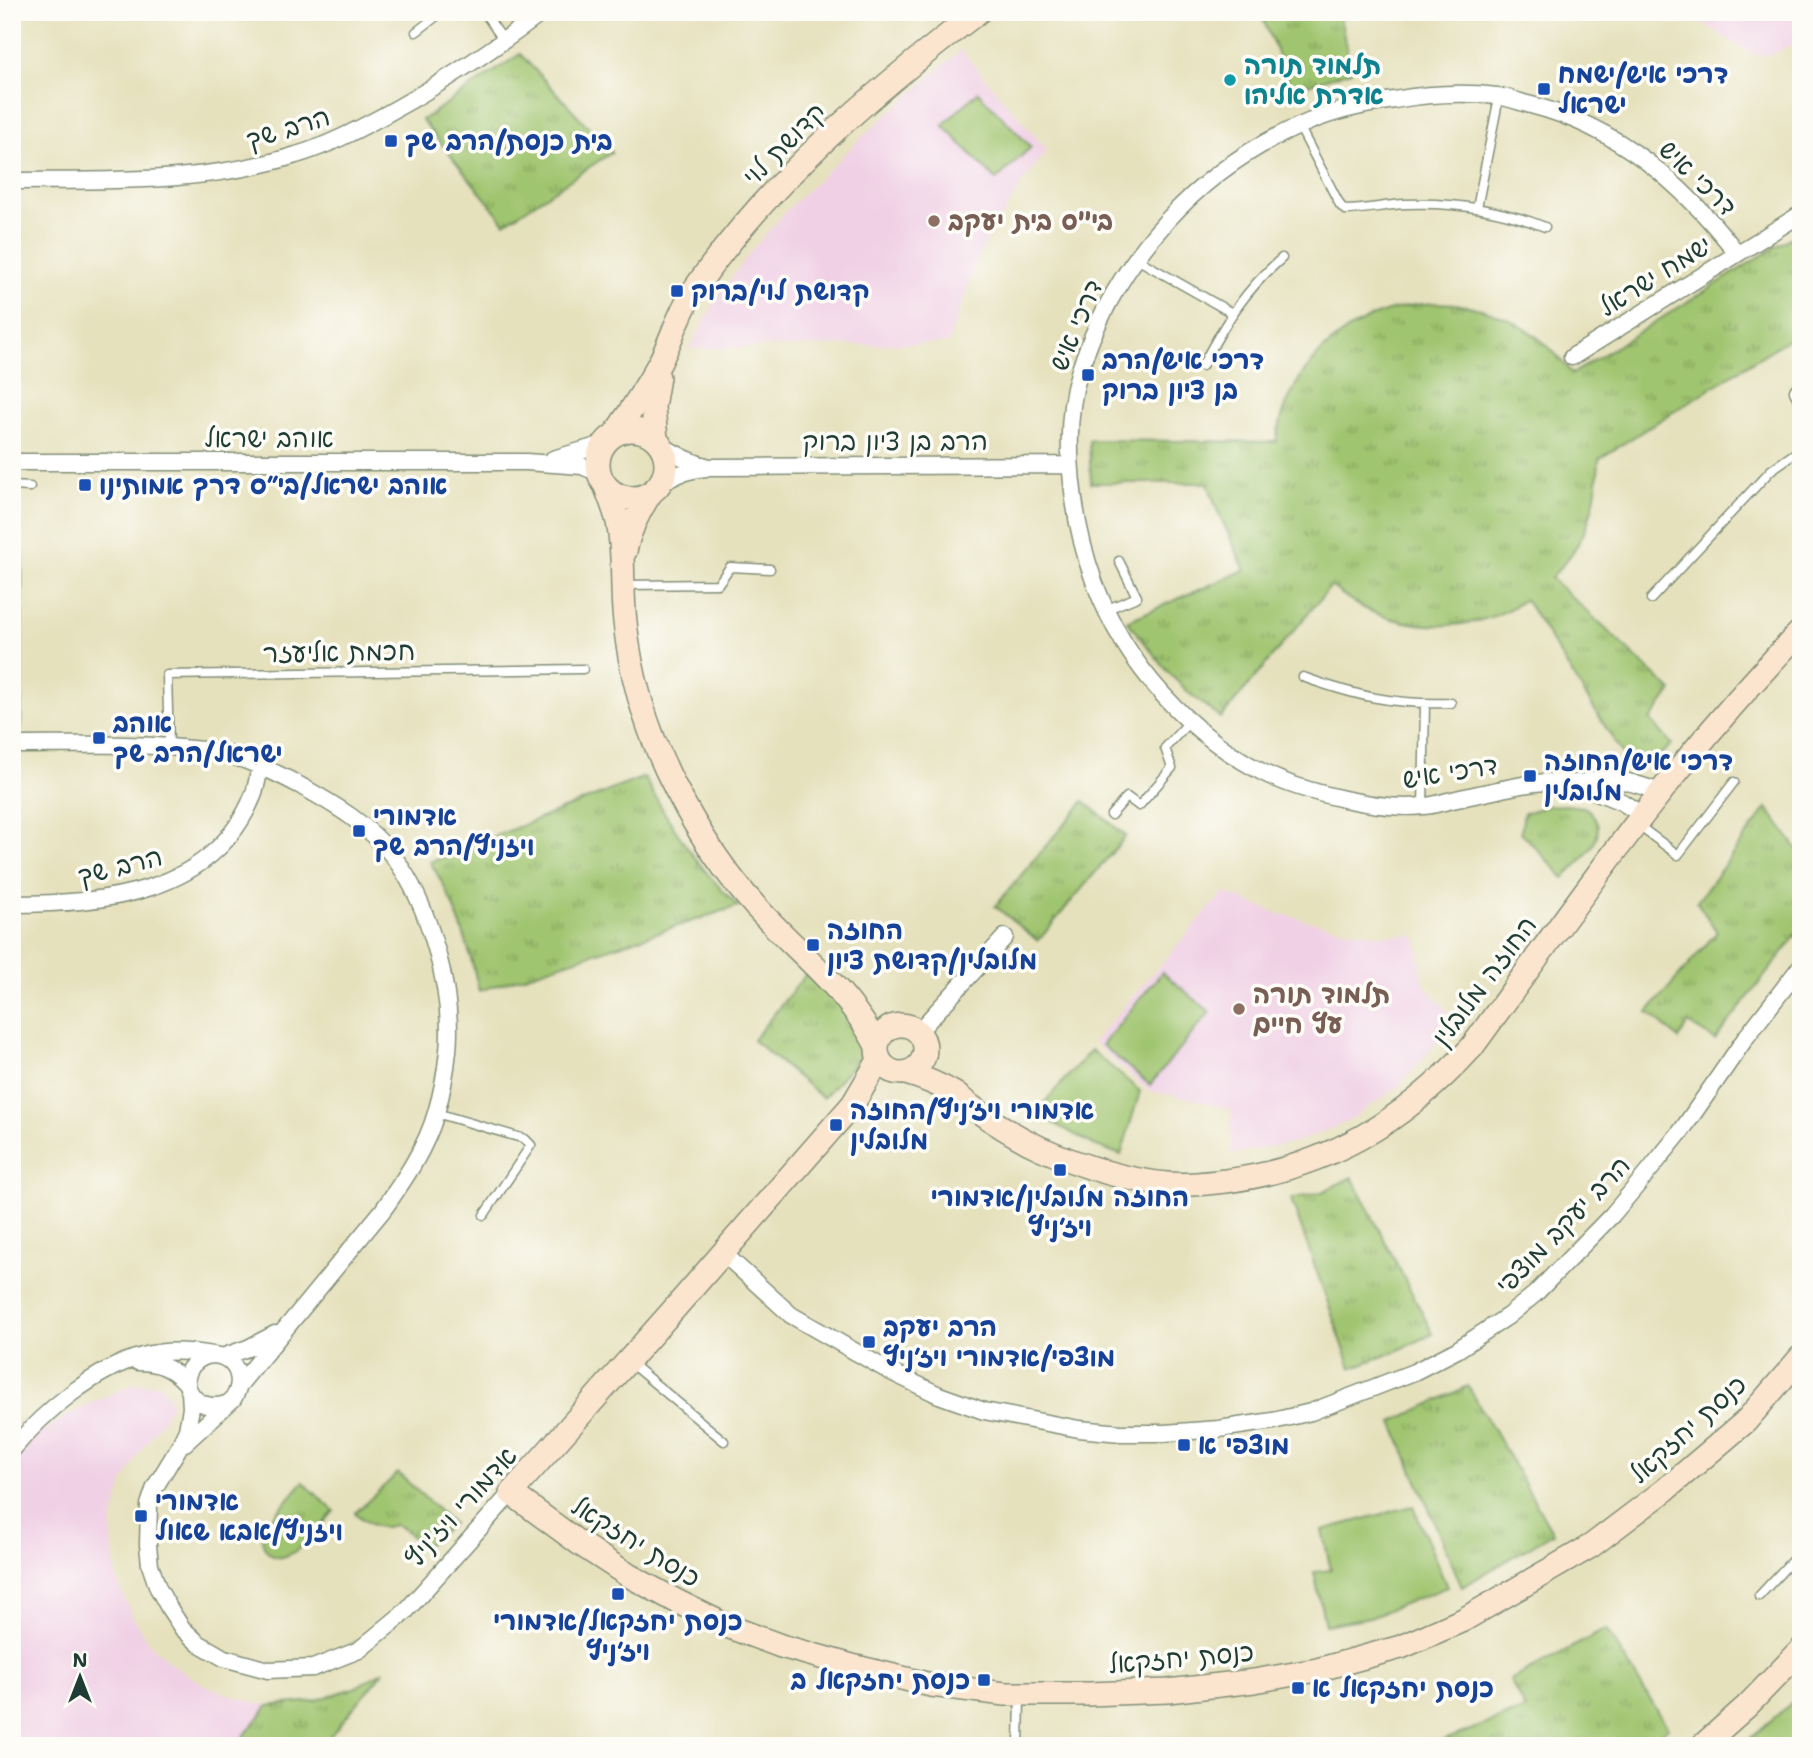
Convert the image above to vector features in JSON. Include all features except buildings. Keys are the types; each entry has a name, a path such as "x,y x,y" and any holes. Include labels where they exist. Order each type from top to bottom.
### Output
{"street":[{"name":"הרב שך","path":"12,181 176,177 244,168 296,156 344,138 411,101 488,53 543,12"},
{"name":"קדושת לוי","path":"609,439 634,408 696,288 728,243 774,190 849,118 978,12"},
{"name":"דרכי איש","path":"1660,792 1605,779 1515,786 1423,806 1391,806 1346,800 1279,779 1231,754 1181,714 1117,635 1105,611 1084,556 1069,465 1072,412 1078,376 1110,298 1135,258 1192,195 1226,167 1298,126 1371,104 1421,95 1466,94 1499,97 1549,110 1591,126 1637,154 1673,184 1716,226 1737,253"},
{"name":"ישמח ישראל","path":"1572,357 1801,214"},
{"name":"קדושת לוי","path":"658,441 653,407 666,347"},
{"path":"632,429 658,441 665,453 667,465 665,476 655,490 641,498 622,497 602,480 597,463 599,453 609,439 632,429"},
{"name":"אוהב ישראל","path":"526,462 567,456 609,439"},
{"name":"הרב בן ציון ברוק","path":"658,441 677,456 709,467 1069,465"},
{"name":"אוהב ישראל","path":"12,463 526,462 582,466 602,480"},
{"name":"הרב בן ציון ברוק","path":"655,490 670,477 681,472 722,467"},
{"name":"החוזה מלובלין","path":"602,480 618,522 625,623 643,710 681,798 704,838 754,905 841,992 890,1063 956,1095 1006,1130 1036,1146 1102,1173 1170,1185 1206,1183 1273,1173 1313,1161 1381,1127 1454,1068 1660,792 1732,706 1801,631"},
{"name":"החוזה מלובלין","path":"622,577 633,524 639,510 655,490"},
{"path":"12,745 149,745 220,752 260,765 329,801 363,825 393,856 424,912 444,982 448,1049 436,1113 425,1142 404,1180 383,1210 240,1384 233,1399 218,1407 209,1407 194,1399 178,1373 162,1364 125,1363"},
{"name":"הרב שך","path":"12,904 53,904 103,899 155,886 180,876 203,862 223,843 240,821 254,794 260,765"},
{"name":"דרכי איש","path":"1575,783 1622,802 1639,819"},
{"path":"913,1037 1005,937"},
{"name":"הרב יעקב מוצפי","path":"723,1253 791,1315 889,1371 984,1411 1079,1429 1121,1433 1219,1429 1311,1412 1392,1382 1437,1361 1508,1316 1526,1301 1612,1216 1682,1130 1747,1036 1801,966"},
{"name":"החוזה מלובלין","path":"841,992 913,1037 937,1074 956,1095"},
{"path":"883,1033 913,1037 920,1065 914,1070 890,1063 883,1033"},
{"name":"אדמורי ויז'ניץ","path":"188,1388 190,1420 178,1449 155,1487 149,1505 148,1545 150,1565 158,1588 182,1628 198,1643 224,1658 268,1670 313,1668 359,1650 405,1612 890,1063"},
{"path":"188,1388 188,1375 197,1361 248,1349 283,1330"},
{"path":"12,1450 45,1415 74,1391 103,1373 141,1356 194,1352 218,1356 230,1361 235,1367 240,1384"},
{"name":"כנסת יחזקאל","path":"510,1493 628,1575 727,1626 781,1646 931,1685 1004,1694 1168,1691 1254,1681 1317,1670 1401,1647 1463,1620 1591,1546 1665,1490 1746,1422 1801,1357"},
{"name":"אדמורי ויז'ניץ","path":"178,1449 226,1404"},
{"path":"1702,1746 1747,1706 1801,1650"}],"lane":[{"path":"416,32 442,12"},
{"path":"484,12 504,41"},
{"path":"1477,208 1499,97"},
{"path":"1298,126 1345,210 1436,204 1513,215 1545,227"},
{"path":"1135,258 1232,313"},
{"path":"1202,366 1232,313 1263,274 1282,258"},
{"path":"1650,599 1771,470 1801,449"},
{"path":"12,486 30,486"},
{"path":"1105,611 1137,597 1119,561"},
{"path":"622,577 718,584 730,567 770,569"},
{"name":"חכמת אליעזר","path":"169,747 167,675 583,669"},
{"path":"1303,677 1358,695 1392,701 1451,703"},
{"path":"1423,806 1425,704"},
{"path":"1111,816 1127,797 1139,806 1172,768 1165,748 1190,721"},
{"path":"1639,819 1678,855 1734,782"},
{"path":"436,1113 525,1139 531,1145 484,1215"},
{"path":"628,1361 724,1441"},
{"path":"1759,1596 1801,1552"},
{"path":"1019,1746 1020,1694"}],"shaded area":[{"path":"1684,12 1801,12 1801,40 1771,55 1754,55"},
{"path":"961,50 1047,150 1025,179 980,253 948,343 689,349 719,295 752,250 787,210 863,136"},
{"path":"1224,892 1276,913 1343,929 1382,935 1416,936 1424,984 1456,1021 1398,1087 1347,1122 1297,1142 1231,1154 1231,1110 1190,1098 1149,1091 1093,1042"},
{"path":"134,1384 161,1384 172,1403 122,1485 112,1522 116,1578 131,1614 147,1641 170,1663 202,1684 268,1706 238,1746 12,1746 12,1466 36,1434 81,1408"}],"green space":[{"path":"1260,12 1339,12 1351,71 1292,90"},
{"path":"520,54 612,152 505,223 422,120"},
{"path":"978,92 1031,147 996,180 943,125"},
{"path":"1801,231 1801,331 1599,459 1589,520 1570,556 1551,578 1672,691 1650,720 1672,744 1656,759 1630,766 1525,599 1489,618 1469,623 1428,625 1387,617 1368,610 1331,586 1221,718 1190,694 1169,673 1127,621 1245,570 1208,483 1091,483 1089,440 1276,442 1292,392 1321,352 1358,324 1401,308 1447,304 1493,313 1536,336 1572,374"},
{"path":"12,552 22,553 21,730 12,730"},
{"path":"644,777 686,845 710,877 738,906 479,991 461,925 430,862"},
{"path":"1084,801 1126,836 1038,941 995,906"},
{"path":"1566,805 1589,810 1598,826 1597,835 1589,851 1564,878 1521,832 1524,813 1548,806"},
{"path":"1767,808 1801,854 1801,929 1715,1040 1688,1023 1679,1039 1648,1012 1717,932 1697,902"},
{"path":"1162,972 1210,1012 1150,1085 1102,1045"},
{"path":"806,974 850,1010 861,1039 859,1058 823,1098 753,1040"},
{"path":"1091,1050 1140,1091 1121,1155 1094,1145 1035,1113"},
{"path":"1352,1177 1433,1334 1351,1368 1291,1199 1322,1192"},
{"path":"1468,1386 1553,1533 1462,1587 1392,1422"},
{"path":"398,1473 453,1524 426,1545 398,1526 377,1526 355,1513"},
{"path":"303,1482 334,1511 293,1553 283,1557 274,1556 263,1544 267,1524"},
{"path":"1413,1506 1447,1587 1370,1617 1325,1625 1314,1572 1331,1570 1322,1530"},
{"path":"1606,1629 1668,1728 1644,1746 1429,1746 1525,1709 1510,1680"},
{"path":"384,1671 322,1746 236,1746 268,1706 314,1701 354,1688"},
{"path":"1801,1693 1801,1746 1741,1746 1789,1705"}],"place":[{"name":"תלמוד תורה אדרת אליהו","path":"1230,80"},
{"name":"דרכי איש/ישמח ישראל","path":"1544,89"},
{"name":"בית כנסת/הרב שך","path":"391,141"},
{"name":"בי\"ס בית יעקב","path":"934,221"},
{"name":"קדושת לוי/ברוק","path":"677,291"},
{"name":"דרכי איש/הרב בן ציון ברוק","path":"1088,375"},
{"name":"אוהב ישראל/בי״ס דרך אמותינו","path":"85,485"},
{"name":"אוהב ישראל/הרב שך","path":"99,738"},
{"name":"דרכי איש/החוזה מלובלין","path":"1530,776"},
{"name":"אדמורי ויזניץ/הרב שך","path":"359,831"},
{"name":"החוזה מלובלין/קדושת ציון","path":"813,945"},
{"name":"תלמוד תורה עץ חיים","path":"1239,1009"},
{"name":"אדמורי ויז׳ניץ/החוזה מלובלין","path":"836,1125"},
{"name":"החוזה מלובלין/אדמורי ויז׳ניץ","path":"1060,1170"},
{"name":"הרב יעקב מוצפי/אדמורי ויז׳ניץ","path":"869,1342"},
{"name":"מוצפי א","path":"1184,1445"},
{"name":"אדמורי ויזניץ/אבא שאול","path":"141,1516"},
{"name":"כנסת יחזקאל/אדמורי ויז׳ניץ","path":"618,1594"},
{"name":"כנסת יחזקאל ב","path":"984,1680"},
{"name":"כנסת יחזקאל א","path":"1298,1688"}]}
